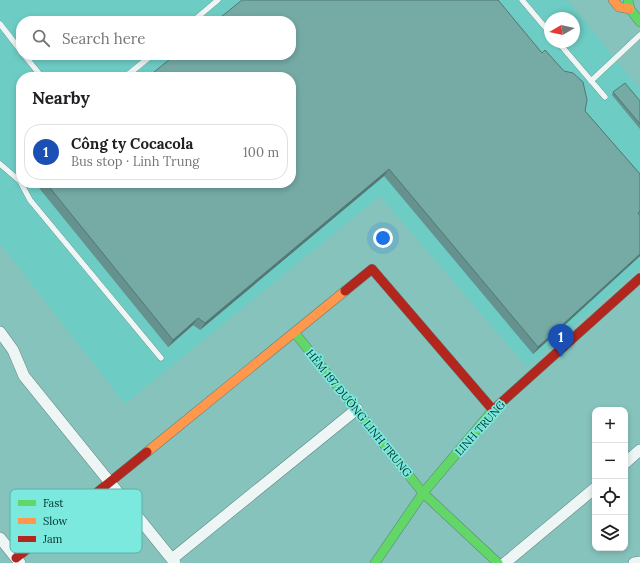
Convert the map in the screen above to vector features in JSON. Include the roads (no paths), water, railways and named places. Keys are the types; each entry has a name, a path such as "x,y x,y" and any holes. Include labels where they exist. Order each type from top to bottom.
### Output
{"street":[{"path":"613,0 619,7 629,4 640,22"},
{"path":"103,489 296,333 372,269 493,410"},
{"name":"LINH TRUNG","path":"375,563 423,493 493,410 640,278"},
{"path":"0,332 13,350 27,381 116,489"},
{"name":"HẺM 197 ĐƯỜNG LINH TRUNG","path":"296,333 423,493 498,563"},
{"path":"142,522 173,561 357,408"},
{"path":"628,460 640,450"},
{"path":"505,563 592,490"},
{"path":"0,538 10,550"},
{"path":"18,560 26,553"},
{"path":"634,563 640,562"}],"lane":[{"path":"199,16 218,0"},
{"path":"522,0 544,26"},
{"path":"0,24 16,45"},
{"path":"591,81 640,35"},
{"path":"563,48 605,96"},
{"path":"28,60 38,72"},
{"path":"131,72 146,60"},
{"path":"0,164 16,178"},
{"path":"24,188 30,200 161,358"}],"place":[{"name":"Công ty Cocacola","path":"561,357"}]}
